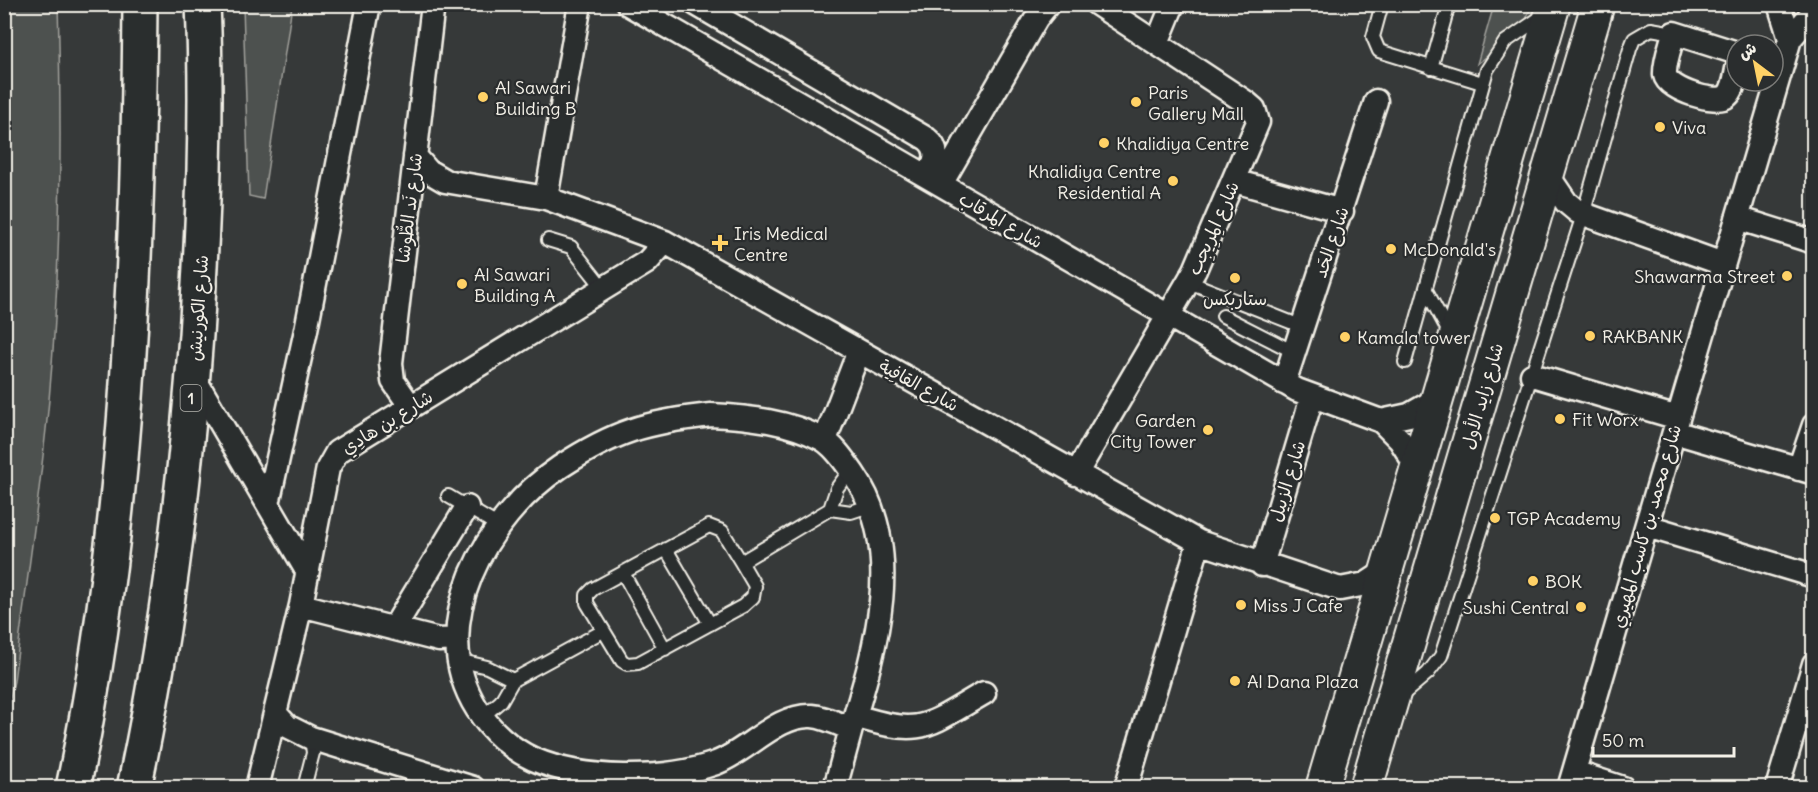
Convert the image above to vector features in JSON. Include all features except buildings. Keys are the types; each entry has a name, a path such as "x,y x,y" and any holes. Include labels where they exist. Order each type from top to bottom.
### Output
{"highway":[{"path":"73,788 85,731 118,502 134,306 139,192 140,4"},
{"name":"شارع الكورنيش","path":"134,788 165,614 182,499 193,376 203,224 206,76 203,4"}],"main road":[{"path":"1322,788 1553,7"},
{"name":"شارع زايد الأول","path":"1369,785 1390,706 1547,174 1600,12"}],"street":[{"path":"268,504 278,449 306,330 369,4"},
{"name":"شارع نَد الطُّوشا","path":"411,407 393,381 391,373 433,4"},
{"path":"546,198 580,4"},
{"name":"شارع المِرقاب","path":"628,4 1167,318 1312,397 1381,421 1400,440 1417,467"},
{"path":"696,4 927,139 932,143 936,156 934,181"},
{"name":"شارع المِرِيجِب","path":"1076,474 1188,282 1258,123 1254,109 1097,4"},
{"path":"1157,43 1173,4"},
{"path":"1779,4 1790,39"},
{"path":"934,181 1035,19 1048,5"},
{"name":"شارع محمد بن كاسب المهيري","path":"1785,49 1790,39 1814,11"},
{"path":"1725,49 1674,33 1665,73 1668,82 1676,88 1722,99 1729,93"},
{"name":"شارع محمد بن كاسب المهيري","path":"1571,780 1724,264 1770,93"},
{"name":"شارع الحَد","path":"1284,382 1376,101"},
{"name":"شارع القافِية","path":"415,156 428,171 445,182 546,198 665,242 1199,542 1262,565 1340,589 1366,584 1386,571"},
{"path":"1547,174 1571,207 1583,215 1724,264"},
{"path":"1234,181 1342,210"},
{"path":"410,198 426,187 445,182"},
{"path":"1737,218 1814,242"},
{"name":"شارع بن هادِي","path":"256,788 301,605 331,460 342,446 411,407 647,262 665,242"},
{"path":"825,440 859,351"},
{"path":"1532,375 1806,471 1814,425"},
{"path":"193,376 307,571"},
{"name":"شارع الزبيل","path":"1262,565 1312,397"},
{"path":"1381,421 1409,415 1439,398"},
{"path":"835,788 853,723 877,627 882,590 883,557 872,505 851,469 825,440 787,425 748,417 700,416 665,420 628,429 558,469 526,495 499,526 476,564 461,602 457,650 461,678 482,717 506,742 531,758 551,766 574,772 680,779 734,755 794,718 813,716 853,723 896,728 919,728 984,693"},
{"path":"244,465 266,460 278,449"},
{"path":"394,628 467,507"},
{"path":"1647,526 1814,576"},
{"path":"1131,786 1199,542"},
{"path":"301,605 439,640 457,650"},
{"path":"1777,788 1814,664"},
{"path":"275,713 287,726 311,738 466,786"},
{"path":"1571,780 1623,788"}],"lane":[{"path":"1025,4 1036,7 1048,5"},
{"path":"1382,4 1373,36 1376,47 1384,54 1482,83"},
{"path":"1431,68 1449,4"},
{"path":"1405,362 1482,83 1492,59 1506,42 1553,7"},
{"path":"1390,706 1428,673 1441,656 1583,215 1634,39 1651,29 1674,33"},
{"path":"548,240 572,247 604,289"},
{"path":"1188,282 1302,327"},
{"path":"1426,290 1455,342"},
{"path":"1222,316 1294,352"},
{"path":"830,509 837,488 851,469"},
{"path":"448,496 499,526"},
{"path":"741,562 830,509 851,512 872,505"},
{"path":"714,526 722,531 741,562 754,586 753,597 743,606 638,663 627,664 619,657 587,603 587,595 705,528 714,526"},
{"path":"666,549 710,624"},
{"path":"623,573 665,649"},
{"path":"482,717 501,701 513,680 603,631"},
{"path":"457,650 513,680"},
{"path":"304,788 313,753 311,738"}],"shaded area":[{"path":"5,4 58,5 60,153 56,301 49,400 14,681 5,720"},
{"path":"243,5 292,5 263,199 249,196"},
{"path":"1494,5 1532,5 1522,29 1477,64"}],"place":[{"name":"Al Sawari Building B","path":"483,97"},
{"name":"Paris Gallery Mall","path":"1136,102"},
{"name":"Viva","path":"1660,127"},
{"name":"Khalidiya Centre","path":"1104,143"},
{"name":"Khalidiya Centre Residential A","path":"1173,181"},
{"name":"Iris Medical Centre","path":"720,243"},
{"name":"McDonald's","path":"1391,249"},
{"name":"Shawarma Street","path":"1787,276"},
{"name":"ستاربكس","path":"1235,278"},
{"name":"Al Sawari Building A","path":"462,284"},
{"name":"RAKBANK","path":"1590,336"},
{"name":"Kamala tower","path":"1345,337"},
{"name":"Fit Worx","path":"1560,419"},
{"name":"Garden City Tower","path":"1208,430"},
{"name":"TGP Academy","path":"1495,518"},
{"name":"BOK","path":"1533,581"},
{"name":"Miss J Cafe","path":"1241,605"},
{"name":"Sushi Central","path":"1581,607"},
{"name":"Al Dana Plaza","path":"1235,681"}]}
